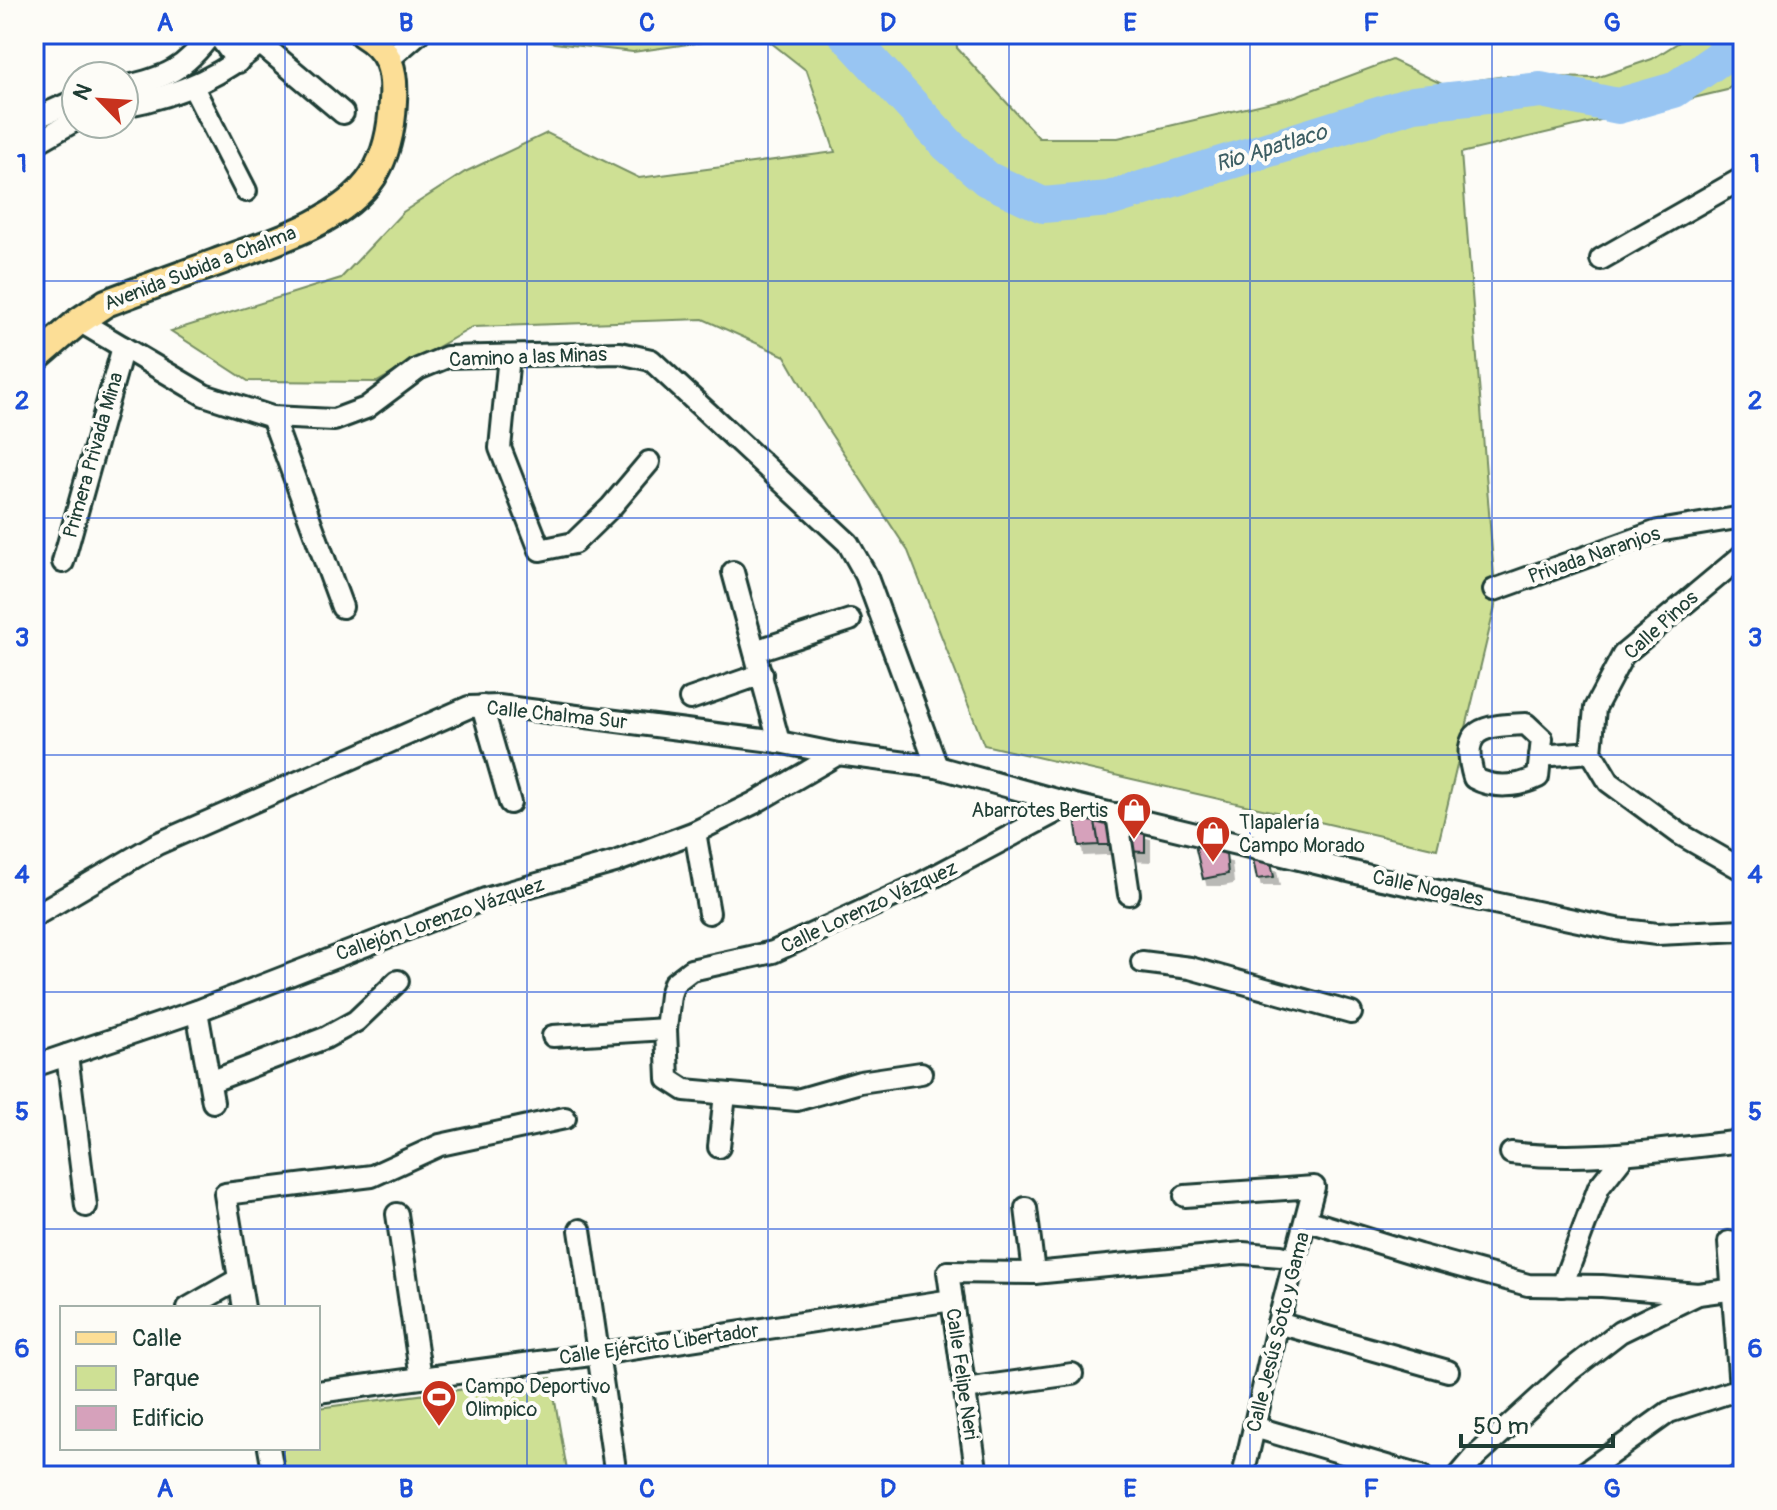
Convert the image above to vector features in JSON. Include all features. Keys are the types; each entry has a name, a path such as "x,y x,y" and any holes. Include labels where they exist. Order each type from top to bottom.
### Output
{"main road":[{"name":"Avenida Subida a Chalma","path":"34,360 79,321 106,303 289,236 349,203 374,175 388,140 394,95 381,43"}],"street":[{"path":"140,83 161,78 214,34 238,62"},
{"path":"381,43 418,34"},
{"path":"140,103 193,87 238,62 265,39 343,113"},
{"path":"193,87 246,191"},
{"path":"34,119 60,107"},
{"path":"34,144 60,129"},
{"path":"1601,259 1743,178"},
{"name":"Camino a las Minas","path":"79,321 204,395 272,417 334,420 366,408 418,369 447,357 620,353 651,360 848,543 866,575 937,767"},
{"name":"Primera Privada Mina","path":"63,562 123,347"},
{"path":"509,356 500,448 540,550 574,543 611,507 649,462"},
{"path":"272,417 342,607"},
{"name":"Privada Naranjos","path":"1494,590 1658,531 1743,517"},
{"name":"Calle Pinos","path":"1591,752 1595,708 1623,655 1743,555"},
{"path":"733,572 779,742"},
{"path":"755,651 850,620"},
{"path":"690,699 762,674"},
{"path":"482,706 510,803"},
{"name":"Calle Chalma Sur","path":"34,916 157,844 469,707 499,706 779,742 838,754 937,767 1071,804"},
{"path":"1540,756 1591,752 1609,782 1680,834 1743,870"},
{"name":"Callejón Lorenzo Vázquez","path":"34,1066 197,1011 485,899 615,862 695,832 754,803 838,754"},
{"name":"Calle Nogales","path":"1071,804 1367,875 1616,929 1657,934 1743,930"},
{"name":"Calle Lorenzo Vázquez","path":"725,1095 685,1090 668,1079 666,1029 674,983 691,970 773,952 920,884 1071,804"},
{"path":"1117,814 1129,894"},
{"path":"695,832 709,913"},
{"path":"1142,962 1190,968 1351,1013"},
{"path":"197,1011 211,1092 356,1021 398,981"},
{"path":"553,1036 666,1029"},
{"path":"67,1055 86,1206"},
{"path":"719,1147 725,1095 797,1100 860,1082 921,1073"},
{"path":"244,1306 225,1194 372,1176 440,1145 565,1118"},
{"path":"1511,1153 1553,1158 1625,1154 1743,1141"},
{"path":"1562,1286 1599,1187 1625,1154"},
{"name":"Calle Jesús Soto y Gama","path":"1185,1196 1314,1187 1278,1323 1243,1476"},
{"path":"1026,1208 1034,1273 1243,1253 1295,1260"},
{"path":"397,1214 421,1378"},
{"path":"1306,1220 1528,1285 1602,1286 1698,1294 1737,1289"},
{"path":"580,1230 616,1476"},
{"path":"1580,1476 1669,1412 1742,1388 1737,1289 1729,1242"},
{"name":"Calle Felipe Neri","path":"977,1476 948,1272 1034,1273"},
{"path":"192,1306 239,1279"},
{"path":"1459,1476 1476,1456 1592,1352 1620,1332 1698,1294"},
{"name":"Calle Ejército Libertador","path":"320,1392 598,1354 952,1300"},
{"path":"1278,1323 1448,1371"},
{"path":"965,1389 1072,1374"},
{"path":"1254,1427 1421,1476"},
{"path":"269,1450 274,1476"}],"green space":[{"path":"531,34 758,34 633,52 554,43"},
{"path":"760,34 956,34 957,48 1039,138 1118,138 1293,97 1392,60 1444,85 1505,76 1596,78 1652,59 1692,34 1743,34 1743,72 1727,90 1461,153 1496,602 1437,849 984,745 908,551 821,419 785,356 703,319 473,327 377,382 248,381 171,331 341,278 403,212 465,172 547,133 639,178 835,152 807,71"},
{"name":"Campo Deportivo Olimpico","path":"551,1378 568,1476 284,1476 281,1450 320,1450 320,1408"}],"building":[{"path":"1075,818 1095,821 1099,845 1079,846"},
{"path":"1095,821 1110,823 1114,845 1099,845"},
{"name":"Abarrotes Bertis","path":"1121,824 1145,831 1145,852 1123,851"},
{"name":"Tlapalería Campo Morado","path":"1195,845 1226,854 1228,874 1203,879"},
{"path":"1253,859 1271,862 1274,877 1257,879"}],"waterway":[{"name":"Rio Apatlaco","path":"846,34 948,145 987,179 1043,205 1109,199 1414,104 1541,90 1618,106 1674,90 1743,38"}],"place":[{"name":"Abarrotes Bertis","path":"1134,841"},
{"name":"Tlapalería Campo Morado","path":"1213,864"},
{"name":"Campo Deportivo Olimpico","path":"439,1428"}]}
